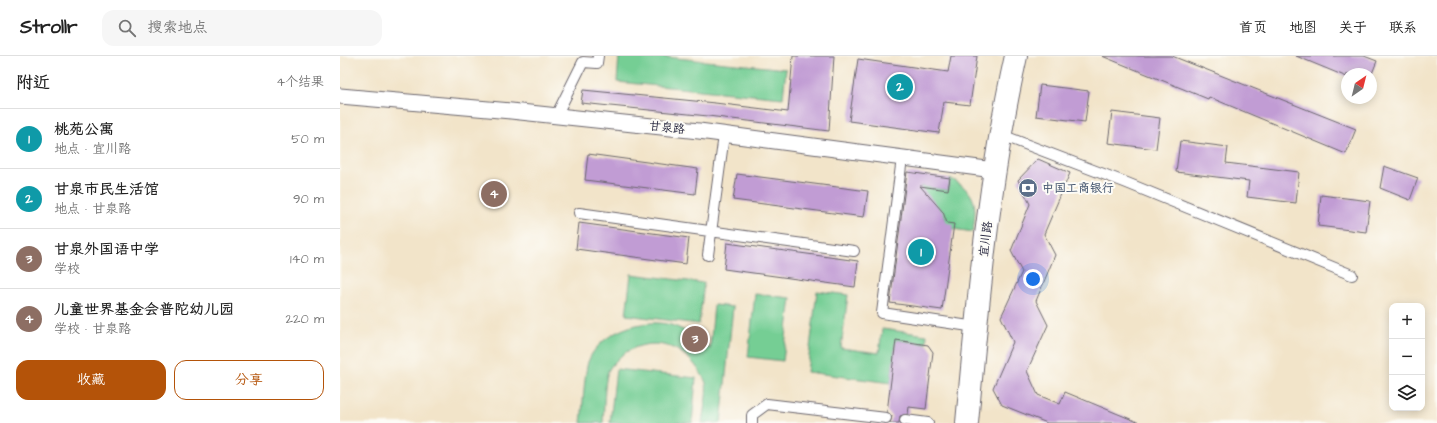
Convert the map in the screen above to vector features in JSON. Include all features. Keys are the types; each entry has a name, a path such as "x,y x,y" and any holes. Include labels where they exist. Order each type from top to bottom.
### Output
{"street":[{"name":"宜川路","path":"967,423 976,327 994,170 999,134 1016,56"},
{"name":"甘泉路","path":"340,96 556,116 724,135 994,170"}],"lane":[{"path":"556,116 583,62 597,63 598,56"},
{"path":"999,134 1127,183 1352,275"},
{"path":"708,255 724,135"},
{"path":"902,158 882,313 976,327"},
{"path":"579,212 854,251"},
{"path":"752,423 752,415 767,404 886,418"},
{"path":"905,420 928,423"}],"green space":[{"path":"619,56 656,56 786,69 783,98 617,82"},
{"path":"950,178 966,189 973,200 975,213 973,232 953,229 946,223 945,216 936,205 906,184 948,190"},
{"path":"631,274 704,283 699,324 626,315"},
{"path":"817,291 848,295 841,348 879,353 882,329 927,335 926,344 896,340 891,383 807,372"},
{"path":"755,294 791,298 783,361 748,357"},
{"path":"714,305 733,307 721,423 702,423 706,397 706,383 703,376 688,357 670,347 651,344 631,349 622,355 609,369 604,397 603,423 581,423 588,362 594,351 602,342 623,329 635,325 660,323 682,329 710,349"},
{"path":"616,369 696,378 692,423 610,423"}],"building":[{"path":"793,56 834,56 829,131 708,116 581,103 583,90 788,112"},
{"path":"951,56 977,56 970,105 944,102 939,133 849,121 858,59 948,72"},
{"path":"1102,56 1172,56 1356,129 1346,154 1209,97 1208,99"},
{"path":"1296,56 1364,56 1377,61 1374,68 1341,68 1341,75"},
{"path":"1040,85 1089,91 1085,122 1036,116"},
{"path":"1112,112 1160,118 1156,149 1108,143"},
{"path":"1180,141 1228,147 1226,163 1299,172 1296,203 1247,197 1249,181 1176,172"},
{"path":"588,154 698,169 695,194 585,180"},
{"path":"1038,159 1070,173 1044,234 1055,255 1036,301 1048,325 1027,371 1038,395 1060,404 1065,392 1140,423 1047,423 1002,405 993,388 1013,342 1001,317 1022,272 1011,251 1030,204 1018,180"},
{"path":"1384,166 1418,178 1410,200 1380,188"},
{"path":"907,172 950,178 948,190 920,186 943,212 947,223 954,224 942,310 890,303"},
{"path":"737,174 868,191 864,217 733,200"},
{"path":"1321,195 1370,201 1366,232 1318,226"},
{"path":"579,223 689,238 686,264 576,249"},
{"path":"727,243 858,261 855,287 724,269"},
{"path":"896,340 928,345 933,352 926,409 909,407 908,414 900,416 899,423 890,423 892,416 887,412"}],"place":[{"name":"甘泉市民生活馆","path":"900,87"},
{"name":"中国工商银行","path":"1028,188"},
{"name":"儿童世界基金会普陀幼儿园","path":"494,194"},
{"name":"桃苑公寓","path":"921,252"},
{"name":"甘泉外国语中学","path":"695,339"}]}
